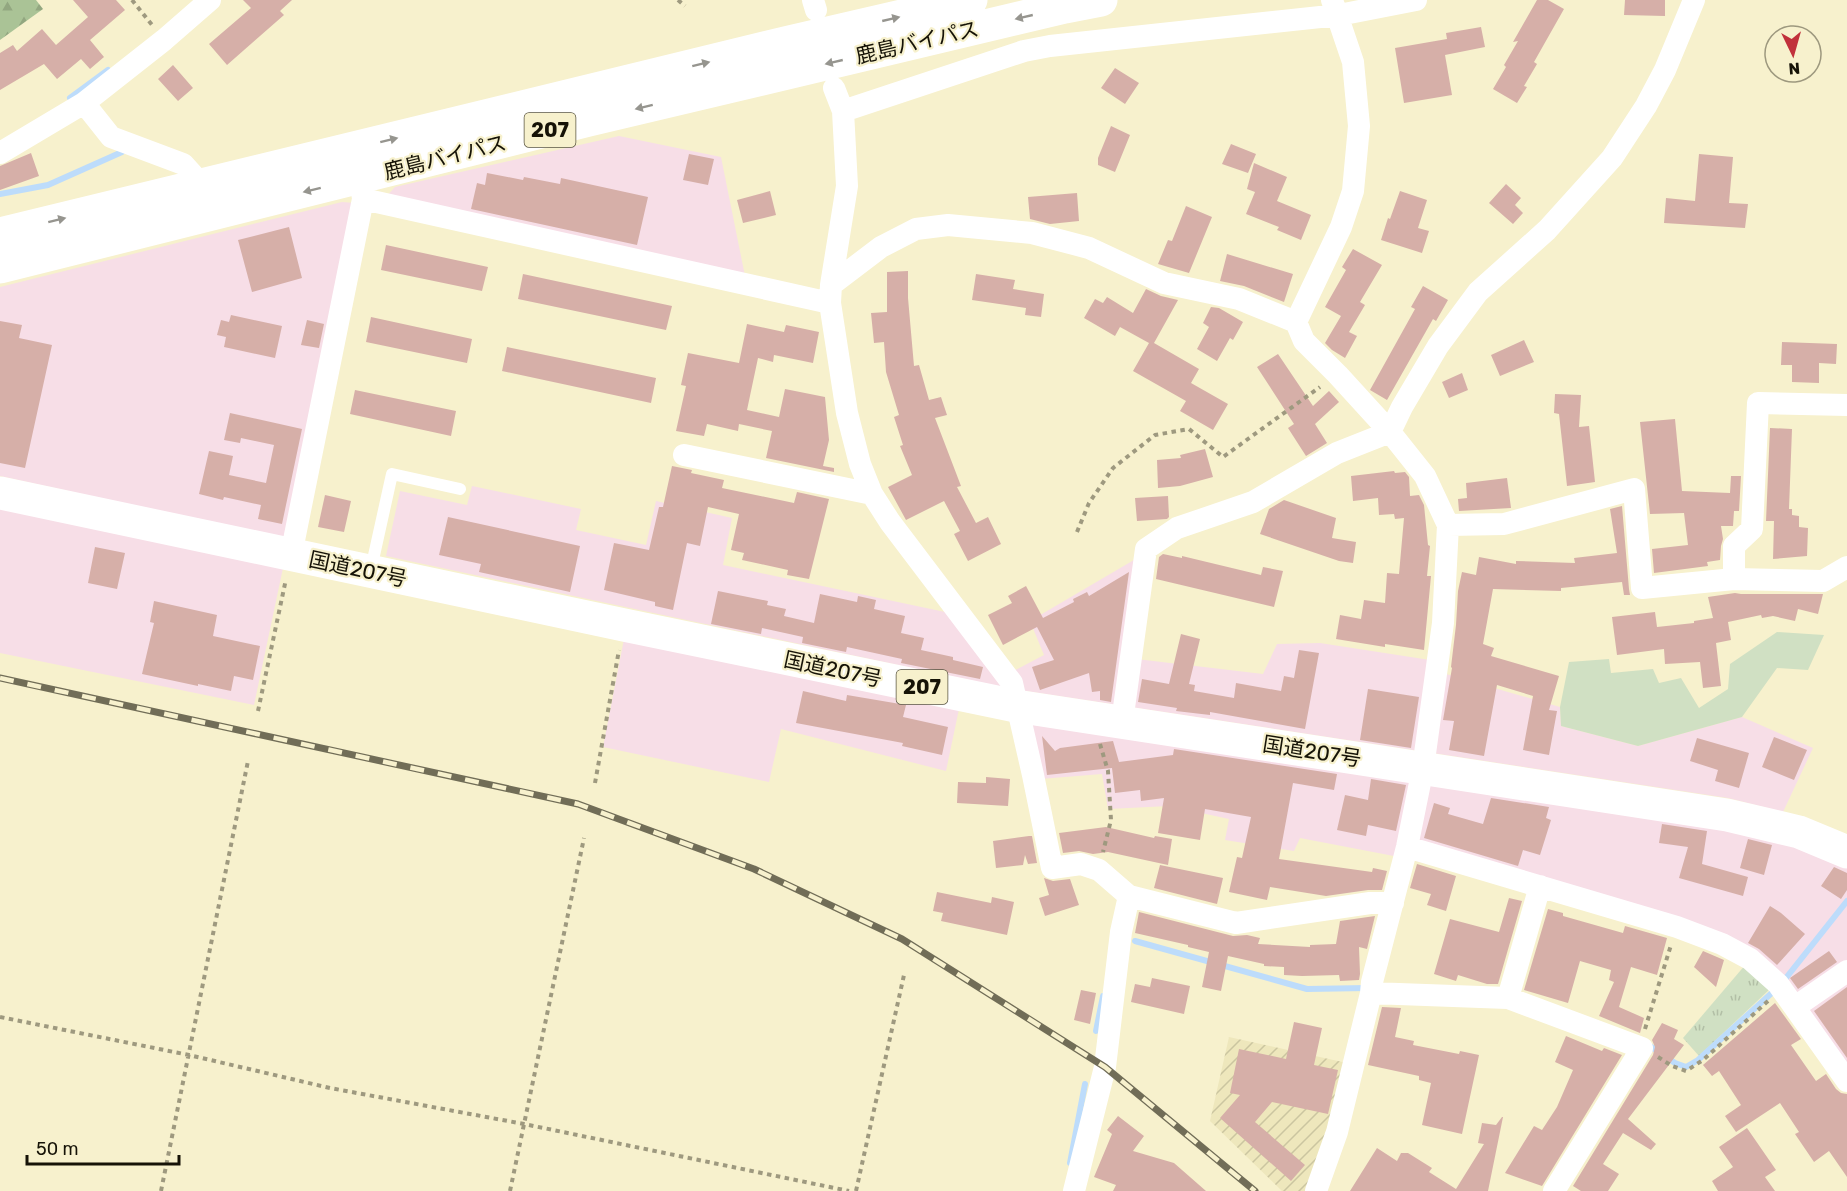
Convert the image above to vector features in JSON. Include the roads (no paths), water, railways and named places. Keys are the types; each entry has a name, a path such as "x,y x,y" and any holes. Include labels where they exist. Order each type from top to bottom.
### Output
{"highway":[{"name":"鹿島バイパス","path":"0,234 202,185 360,175 789,42 971,0"},
{"name":"鹿島バイパス","path":"0,267 360,175 1101,0"},
{"name":"国道207号","path":"0,493 624,626 1016,706 1728,815 1799,832 1847,852"}],"street":[{"path":"0,153 84,103 164,40 210,0"},
{"path":"843,111 1024,51 1335,6 1416,0"},
{"path":"1108,720 1146,549 1177,528 1253,502 1337,453 1390,432 1438,346 1478,292 1547,230 1612,158 1665,70 1694,0"},
{"path":"1296,322 1341,226 1353,191 1359,126 1353,62 1335,6"},
{"path":"834,88 843,111 847,186 831,294 847,414 860,464 872,494 890,522 1012,683 1034,775 1052,868 1082,864 1099,870 1130,896 1236,923 1370,903 1393,903"},
{"path":"84,103 111,137 183,164 202,185"},
{"path":"291,555 360,175 831,294"},
{"path":"831,294 881,247 916,229 948,225 1032,233 1089,248 1164,283 1239,299 1296,322 1304,341 1390,432 1425,476 1448,525 1443,623 1423,768 1407,847 1337,1132 1316,1191"},
{"path":"1734,579 1734,546 1752,530 1758,403 1847,405"},
{"path":"684,455 872,494"},
{"path":"1448,525 1504,524 1634,489 1642,588 1734,579 1823,581 1847,567"},
{"path":"1407,847 1677,927 1722,944 1750,959 1780,986 1847,1081"},
{"path":"1510,993 1540,886"},
{"path":"1074,1191 1105,1066 1121,933 1130,896"},
{"path":"1795,1007 1847,971"},
{"path":"1372,987 1510,993 1642,1043 1554,1191"}],"lane":[{"path":"371,572 392,474 460,489"}],"waterway":[{"path":"70,98 108,70"},
{"path":"0,194 48,185 122,152"},
{"path":"1782,983 1847,901"},
{"path":"1135,941 1307,989 1367,988"},
{"path":"1647,1044 1675,1063 1686,1067 1698,1060 1775,990"},
{"path":"1096,1031 1103,996"},
{"path":"1070,1163 1085,1084"}],"railway":[{"path":"0,678 578,804 754,869 902,939 1105,1067 1255,1191"}]}
